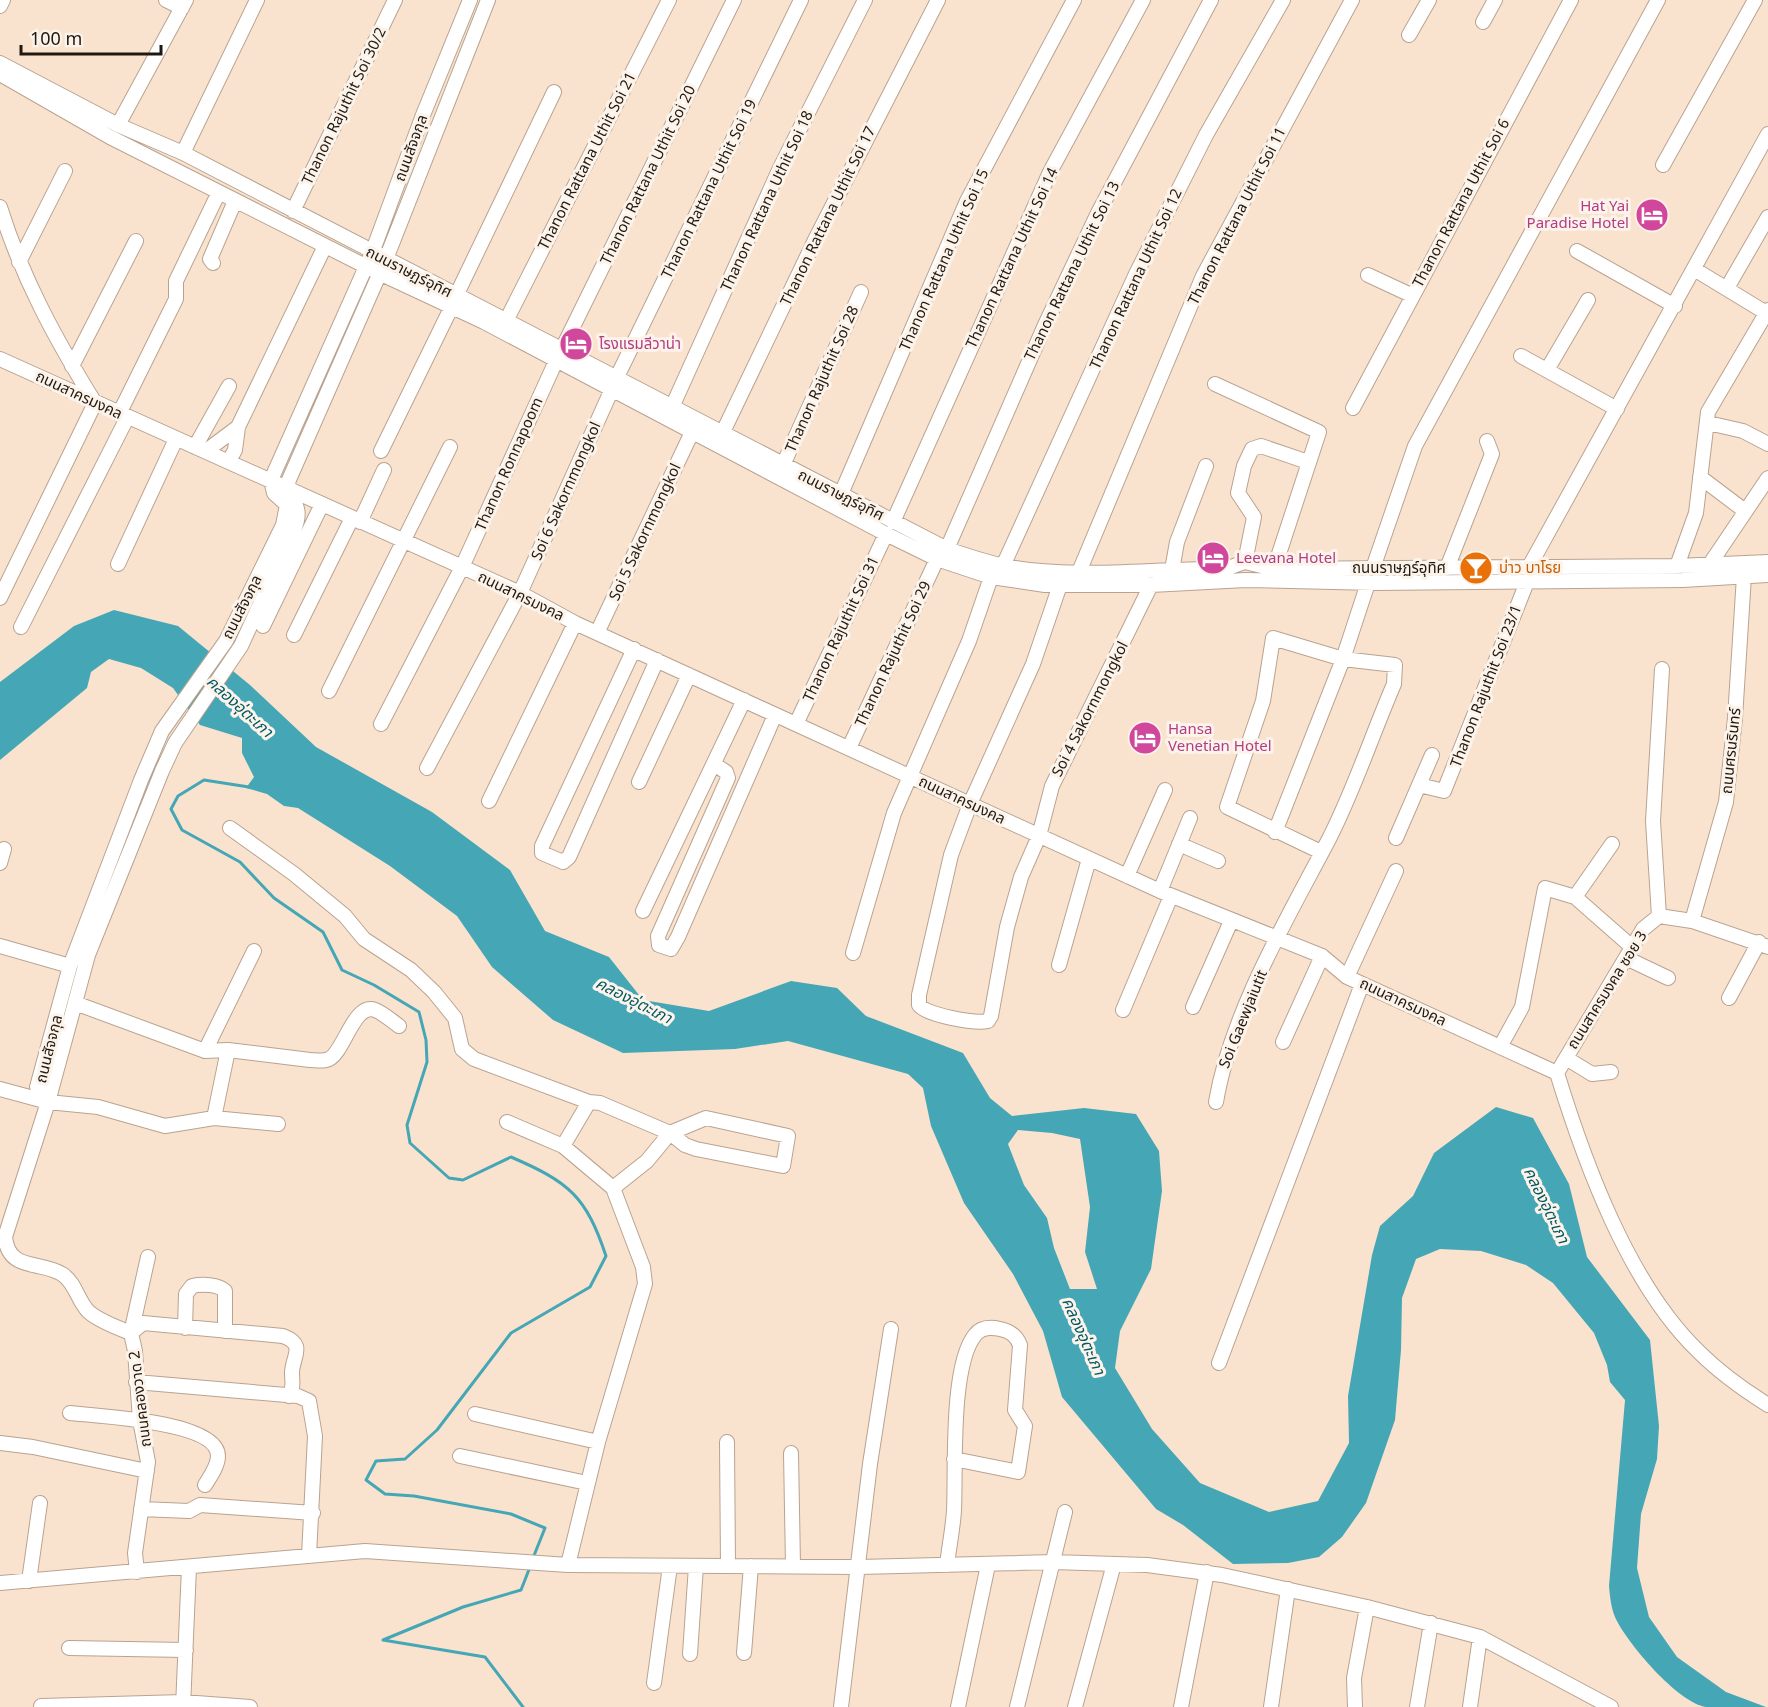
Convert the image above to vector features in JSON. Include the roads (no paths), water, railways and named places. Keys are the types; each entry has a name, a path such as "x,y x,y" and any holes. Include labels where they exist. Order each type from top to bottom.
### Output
{"street":[{"path":"0,6 3,0"},
{"path":"118,125 184,4 166,0"},
{"path":"183,153 257,0"},
{"name":"Thanon Rajuthit Soi 30/2","path":"293,212 395,0"},
{"name":"ถนนสัจจกุล","path":"48,1101 37,1087 70,966 141,780 162,731 226,641 287,514 287,505 274,493 271,480 372,253 423,115 470,0"},
{"name":"ถนนสัจจกุล","path":"48,1101 88,955 175,743 241,646 300,516 299,507 289,489 288,482 386,260 488,0"},
{"name":"Thanon Rattana Uthit Soi 21","path":"506,321 669,0"},
{"name":"Thanon Rattana Uthit Soi 20","path":"559,355 734,0"},
{"name":"Thanon Rattana Uthit Soi 19","path":"615,383 801,0"},
{"name":"Thanon Rattana Uthit Soi 18","path":"673,405 780,168 865,0"},
{"name":"Thanon Rattana Uthit Soi 17","path":"722,434 815,240 938,0"},
{"name":"Thanon Rattana Uthit Soi 15","path":"842,494 967,201 1074,0"},
{"name":"Thanon Rattana Uthit Soi 14","path":"889,528 1050,172 1143,0"},
{"name":"Thanon Rattana Uthit Soi 13","path":"942,554 1093,223 1211,0"},
{"name":"Thanon Rattana Uthit Soi 12","path":"1003,566 1136,273 1206,135 1283,0"},
{"name":"Thanon Rattana Uthit Soi 11","path":"1080,572 1203,276 1352,0"},
{"path":"1409,35 1429,0"},
{"path":"1483,22 1495,0"},
{"name":"Thanon Rattana Uthit Soi 6","path":"1353,408 1411,295 1571,0"},
{"path":"1373,568 1415,446 1658,0"},
{"path":"1663,165 1755,0"},
{"name":"ถนนราษฏร์อุทิศ","path":"0,63 118,125 183,153 386,260 454,301 615,383 693,430 757,458 889,528 991,577 1060,585 1151,585 1225,576 1245,562 1274,569 1677,566 1768,562"},
{"name":"ถนนราษฏร์อุทิศ","path":"0,74 110,137 235,201 379,273 506,321 559,355"},
{"path":"381,451 554,92"},
{"path":"1529,567 1768,134"},
{"path":"19,262 65,171"},
{"path":"21,627 123,416 176,298 176,281 219,192"},
{"path":"213,263 210,259 235,201"},
{"path":"0,207 35,300 95,403 0,598"},
{"path":"1728,288 1768,217"},
{"path":"72,366 136,240"},
{"path":"229,461 235,450 238,427 325,246"},
{"path":"1577,251 1675,306"},
{"path":"1677,566 1696,513 1708,411 1767,312 1694,269"},
{"path":"1368,275 1411,295"},
{"name":"Thanon Rajuthit Soi 28","path":"783,465 861,292"},
{"path":"1547,370 1588,300"},
{"name":"Thanon Ronnapoom","path":"381,724 462,567 559,355"},
{"path":"1521,356 1617,409"},
{"name":"ถนนสาครมงคล","path":"0,359 520,593 575,623 1166,894 1322,956 1347,977 1557,1073"},
{"name":"ถนนราษฏร์อุทิศ","path":"615,383 673,405 757,458 783,465 842,494 889,528"},
{"name":"Soi 6 Sakornmongkol","path":"427,768 520,593 615,383"},
{"path":"1215,384 1319,432 1274,569"},
{"path":"201,449 229,386"},
{"path":"1708,423 1743,431 1768,444"},
{"path":"201,449 238,427"},
{"name":"Soi 5 Sakornmongkol","path":"597,633 693,430"},
{"path":"118,564 176,438"},
{"path":"1447,568 1492,454 1487,441"},
{"path":"1245,562 1254,517 1238,493 1244,466 1252,449 1261,446 1308,462"},
{"path":"329,691 405,543 450,447"},
{"path":"1172,570 1177,542 1206,466"},
{"path":"294,634 384,470"},
{"path":"1700,477 1745,511"},
{"path":"1710,564 1768,478"},
{"path":"263,626 322,504"},
{"name":"Thanon Rajuthit Soi 31","path":"796,724 889,528"},
{"name":"ถนนราษฏร์อุทิศ","path":"942,554 1003,566 1045,571 1172,570 1246,580 1527,582 1768,575"},
{"name":"Thanon Rajuthit Soi 29","path":"849,748 942,554"},
{"name":"ถนนศรนรินทร์","path":"1692,921 1726,802 1735,718 1744,576"},
{"path":"853,953 894,813 969,641 991,577"},
{"path":"1275,832 1343,659 1368,582"},
{"name":"Thanon Rajuthit Soi 23/1","path":"1419,785 1444,791 1527,582"},
{"path":"970,804 1033,664 1060,585"},
{"name":"Soi 4 Sakornmongkol","path":"970,804 951,855 919,994 919,1005 926,1011 972,1022 988,1021 1007,927 1021,877 1039,836 1052,786 1151,585"},
{"path":"489,801 575,623"},
{"path":"1321,852 1275,832 1227,807 1263,702 1273,638 1343,659"},
{"path":"634,650 542,846 542,853 556,861 563,862 569,858 657,660"},
{"name":"Soi Gaewjaiutit","path":"1216,1102 1222,1067 1276,938 1321,852 1394,684 1395,665 1343,659"},
{"path":"1659,916 1653,821 1662,669"},
{"path":"639,782 688,675"},
{"path":"643,911 744,700"},
{"path":"714,764 726,772 728,778 658,936 659,945 671,950 775,715"},
{"path":"1396,838 1432,755"},
{"path":"1127,876 1165,790"},
{"path":"1124,1010 1166,894 1179,844 1190,818"},
{"path":"230,828 294,874 345,916 364,939 411,970 434,992 455,1018 462,1049 474,1059 589,1102 600,1103 670,1133 685,1145 696,1149 783,1166 788,1136 706,1118 670,1133 647,1161 613,1188"},
{"path":"1179,844 1218,861"},
{"path":"1575,897 1612,844"},
{"path":"0,863 4,849"},
{"path":"1059,965 1089,859"},
{"path":"1347,977 1396,871"},
{"path":"1500,1047 1522,1007 1545,888 1575,897 1629,953 1668,978"},
{"name":"ถนนสาครมงคล ซอย 3","path":"1557,1073 1643,929 1659,916 1692,921 1763,944"},
{"path":"1193,1007 1231,921"},
{"path":"1729,998 1763,944"},
{"path":"0,946 70,966"},
{"path":"205,1051 254,951"},
{"path":"1283,1042 1322,956"},
{"path":"1219,1363 1362,984"},
{"path":"75,1003 205,1051 228,1050 322,1061 334,1056 363,1012 375,1010 399,1026"},
{"path":"214,1118 228,1050"},
{"path":"1566,1058 1592,1074 1611,1072"},
{"path":"1557,1073 1617,1231 1636,1269 1698,1352 1742,1389 1768,1405"},
{"path":"0,1089 48,1101 98,1107 165,1126 214,1118 278,1124"},
{"name":"ถนนคลองวาด 2","path":"48,1101 6,1209 6,1249 16,1260 62,1274 74,1286 89,1312 131,1333 135,1351 140,1420 148,1462 135,1552 137,1572"},
{"path":"563,1146 589,1102"},
{"path":"507,1122 563,1146 613,1188 643,1267 645,1284 598,1442 568,1565"},
{"path":"131,1333 148,1257"},
{"path":"185,1328 186,1294 192,1286 198,1285 221,1287 225,1291 225,1331"},
{"path":"131,1333 143,1323 283,1336 294,1342 297,1358 292,1370 293,1390 289,1396"},
{"path":"946,1565 954,1512 954,1459 963,1364 969,1345 981,1329 990,1327 1012,1333 1020,1345 1021,1357 1015,1410 1025,1426 1018,1472 954,1459"},
{"path":"841,1707 870,1464 891,1329"},
{"path":"136,1382 305,1398 312,1405 315,1436 313,1513 309,1556"},
{"path":"70,1413 140,1420 187,1428 211,1442 218,1456 205,1485"},
{"path":"475,1414 598,1442"},
{"path":"727,1442 728,1566"},
{"path":"0,1443 33,1447 147,1471"},
{"path":"791,1453 793,1566"},
{"path":"460,1456 587,1483"},
{"path":"30,1581 40,1503"},
{"path":"141,1509 189,1511 200,1505 313,1513"},
{"path":"1017,1707 1065,1512"},
{"path":"0,1583 365,1551 568,1565 859,1567 1053,1562 1148,1565 1207,1572 1288,1589 1480,1636 1611,1707"},
{"path":"1076,1707 1114,1564"},
{"path":"958,1707 988,1565"},
{"path":"654,1683 670,1566"},
{"path":"690,1654 696,1566"},
{"path":"744,1653 751,1566"},
{"path":"183,1704 189,1567"},
{"path":"1181,1707 1207,1572"},
{"path":"1271,1707 1288,1589"},
{"path":"1355,1707 1354,1678 1367,1607"},
{"path":"1417,1707 1431,1623"},
{"path":"1470,1707 1480,1636"},
{"path":"69,1648 186,1650"},
{"path":"41,1706 183,1704 250,1707"}],"water":[{"name":"คลองอุ่ตะเภา","path":"114,610 178,626 250,685 316,747 432,812 510,870 545,931 609,957 643,1000 709,1011 791,981 837,988 866,1016 963,1053 990,1098 1012,1116 1084,1108 1136,1114 1159,1151 1162,1191 1151,1269 1120,1331 1115,1368 1152,1429 1200,1483 1269,1512 1318,1501 1349,1443 1348,1396 1372,1255 1380,1226 1413,1196 1434,1153 1496,1107 1533,1118 1569,1184 1587,1257 1650,1340 1659,1426 1657,1459 1641,1514 1637,1568 1649,1617 1677,1657 1726,1692 1766,1707 1706,1707 1695,1703 1682,1695 1654,1670 1630,1641 1615,1617 1609,1586 1625,1400 1610,1382 1607,1365 1594,1333 1553,1283 1526,1265 1481,1251 1440,1249 1416,1259 1402,1298 1401,1350 1395,1420 1366,1503 1342,1537 1319,1557 1288,1563 1233,1564 1183,1525 1156,1509 1062,1397 1043,1331 1013,1274 964,1203 931,1126 923,1088 908,1074 788,1041 735,1049 623,1053 553,1020 492,967 457,916 390,866 298,808 284,806 267,794 246,788 254,777 242,753 242,738 200,725 173,688 141,668 109,659 91,672 87,688 0,760 0,682 74,626","holes":["1018,1130 1052,1133 1080,1139 1090,1207 1085,1252 1097,1289 1070,1289 1054,1248 1047,1218 1024,1185 1008,1144"]}],"waterway":[{"path":"249,787 204,780 178,796 171,809 182,830 240,862 274,898 323,932 342,970 374,985 419,1012 426,1040 427,1062 407,1125 410,1143 449,1178 463,1180 511,1157 531,1166 561,1183 573,1193 591,1219 599,1236 606,1256 590,1287 511,1333 437,1430 405,1459 376,1461 366,1480 385,1494 414,1496 511,1514 545,1528 533,1558"},
{"path":"523,1707 485,1657 383,1640 463,1607 521,1590 530,1567"}],"place":[{"name":"Hat Yai Paradise Hotel","path":"1652,215"},
{"name":"โรงแรมลีวาน่า","path":"576,344"},
{"name":"Leevana Hotel","path":"1213,558"},
{"name":"บ่าว บาโรย","path":"1476,568"},
{"name":"Hansa Venetian Hotel","path":"1145,738"}]}
